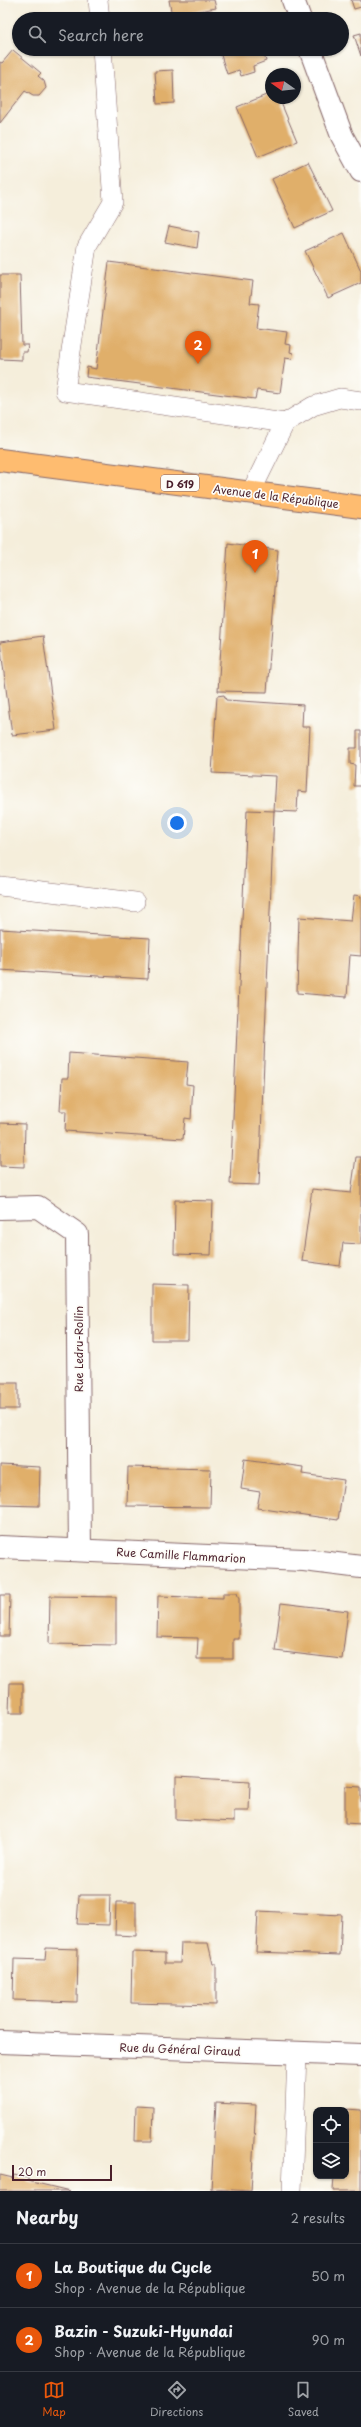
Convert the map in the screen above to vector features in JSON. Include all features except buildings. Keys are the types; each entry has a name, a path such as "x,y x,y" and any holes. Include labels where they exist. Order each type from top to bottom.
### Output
{"main road":[{"name":"Avenue de la République","path":"0,460 361,507"}],"street":[{"path":"293,0 297,12"},
{"path":"313,56 342,136 361,171"},
{"name":"Rue Ledru-Rollin","path":"0,1208 38,1207 77,1234 80,1550"},
{"name":"Rue Camille Flammarion","path":"0,1547 304,1560 361,1567"},
{"name":"Rue du Général Giraud","path":"0,2042 297,2054 361,2055"}],"lane":[{"path":"98,0 99,12"},
{"path":"103,56 113,202 87,246 65,391 285,423"},
{"path":"251,492 285,423 313,406 340,398 361,401"},
{"path":"0,886 135,902"},
{"path":"292,2191 297,2054"}],"place":[{"name":"Bazin - Suzuki-Hyundai","path":"198,364"},
{"name":"La Boutique du Cycle","path":"255,573"}]}
